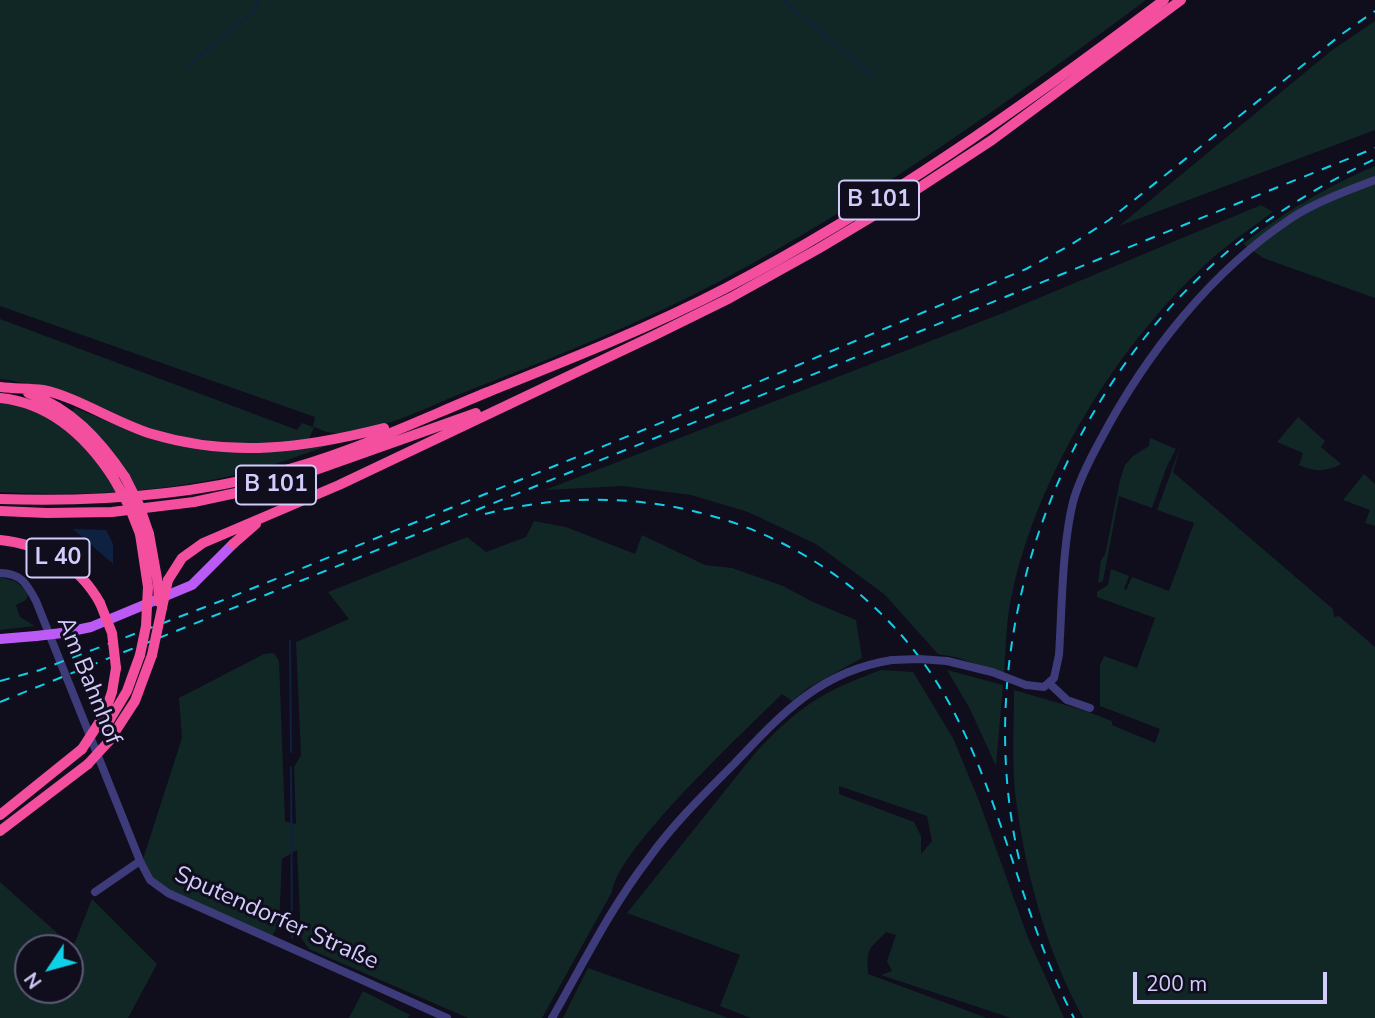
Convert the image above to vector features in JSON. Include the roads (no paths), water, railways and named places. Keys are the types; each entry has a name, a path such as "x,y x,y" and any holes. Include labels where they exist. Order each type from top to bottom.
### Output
{"highway":[{"name":"B 101","path":"0,499 110,500 193,490 281,471 352,447 569,359 724,288 900,187 986,131 1164,0"},
{"name":"B 101","path":"0,511 112,512 194,502 273,485 426,432 537,389 730,298 862,223 1003,132 1181,0"},
{"path":"0,387 41,390 153,434 221,447 265,449 302,446 425,418"},
{"path":"105,720 127,691 146,655 146,626 158,584 195,548 470,423 537,389"},
{"path":"19,390 50,402 78,420 108,452 120,478"},
{"path":"0,398 19,400 56,416 84,439 120,478 139,505 158,584 160,612 135,701 109,741 88,764 0,831"},
{"path":"233,544 267,516"},
{"name":"L 40","path":"0,540 32,546 63,561 80,576 100,603 112,633 116,668 105,720 82,750 0,815"}],"main road":[{"path":"0,639 62,633 91,627 180,591 197,582 233,544"}],"street":[{"path":"552,1018 628,887 651,854 772,724 806,694 846,673 892,660 947,661 992,672 1026,685 1040,688 1050,684 1056,674 1059,655 1073,502 1091,459 1133,383 1191,309 1261,242 1308,208 1375,180"},
{"name":"Am Bahnhof","path":"0,573 22,578 32,594 124,821"},
{"path":"1050,684 1067,700 1090,708"},
{"name":"Sputendorfer Straße","path":"124,821 140,861 150,880 158,888 447,1018"},
{"path":"95,892 140,861"}],"water":[{"path":"73,529 106,530 113,544 113,564"}],"waterway":[{"path":"189,65 253,12 258,0"},
{"path":"783,0 872,76"},
{"path":"290,641 291,752"},
{"path":"291,767 292,938"}],"railway":[{"path":"0,681 40,670 226,599 668,420 1026,269 1109,220 1342,34 1375,11"},
{"path":"0,702 1375,148"},
{"path":"1019,859 1007,776 1006,692 1018,608 1040,527 1073,450 1116,377 1167,311 1227,252 1298,201 1375,159"},
{"path":"485,514 556,502 626,501 695,511 760,533 820,565 875,608 921,660 959,722 990,795 1042,945 1074,1018"}]}
